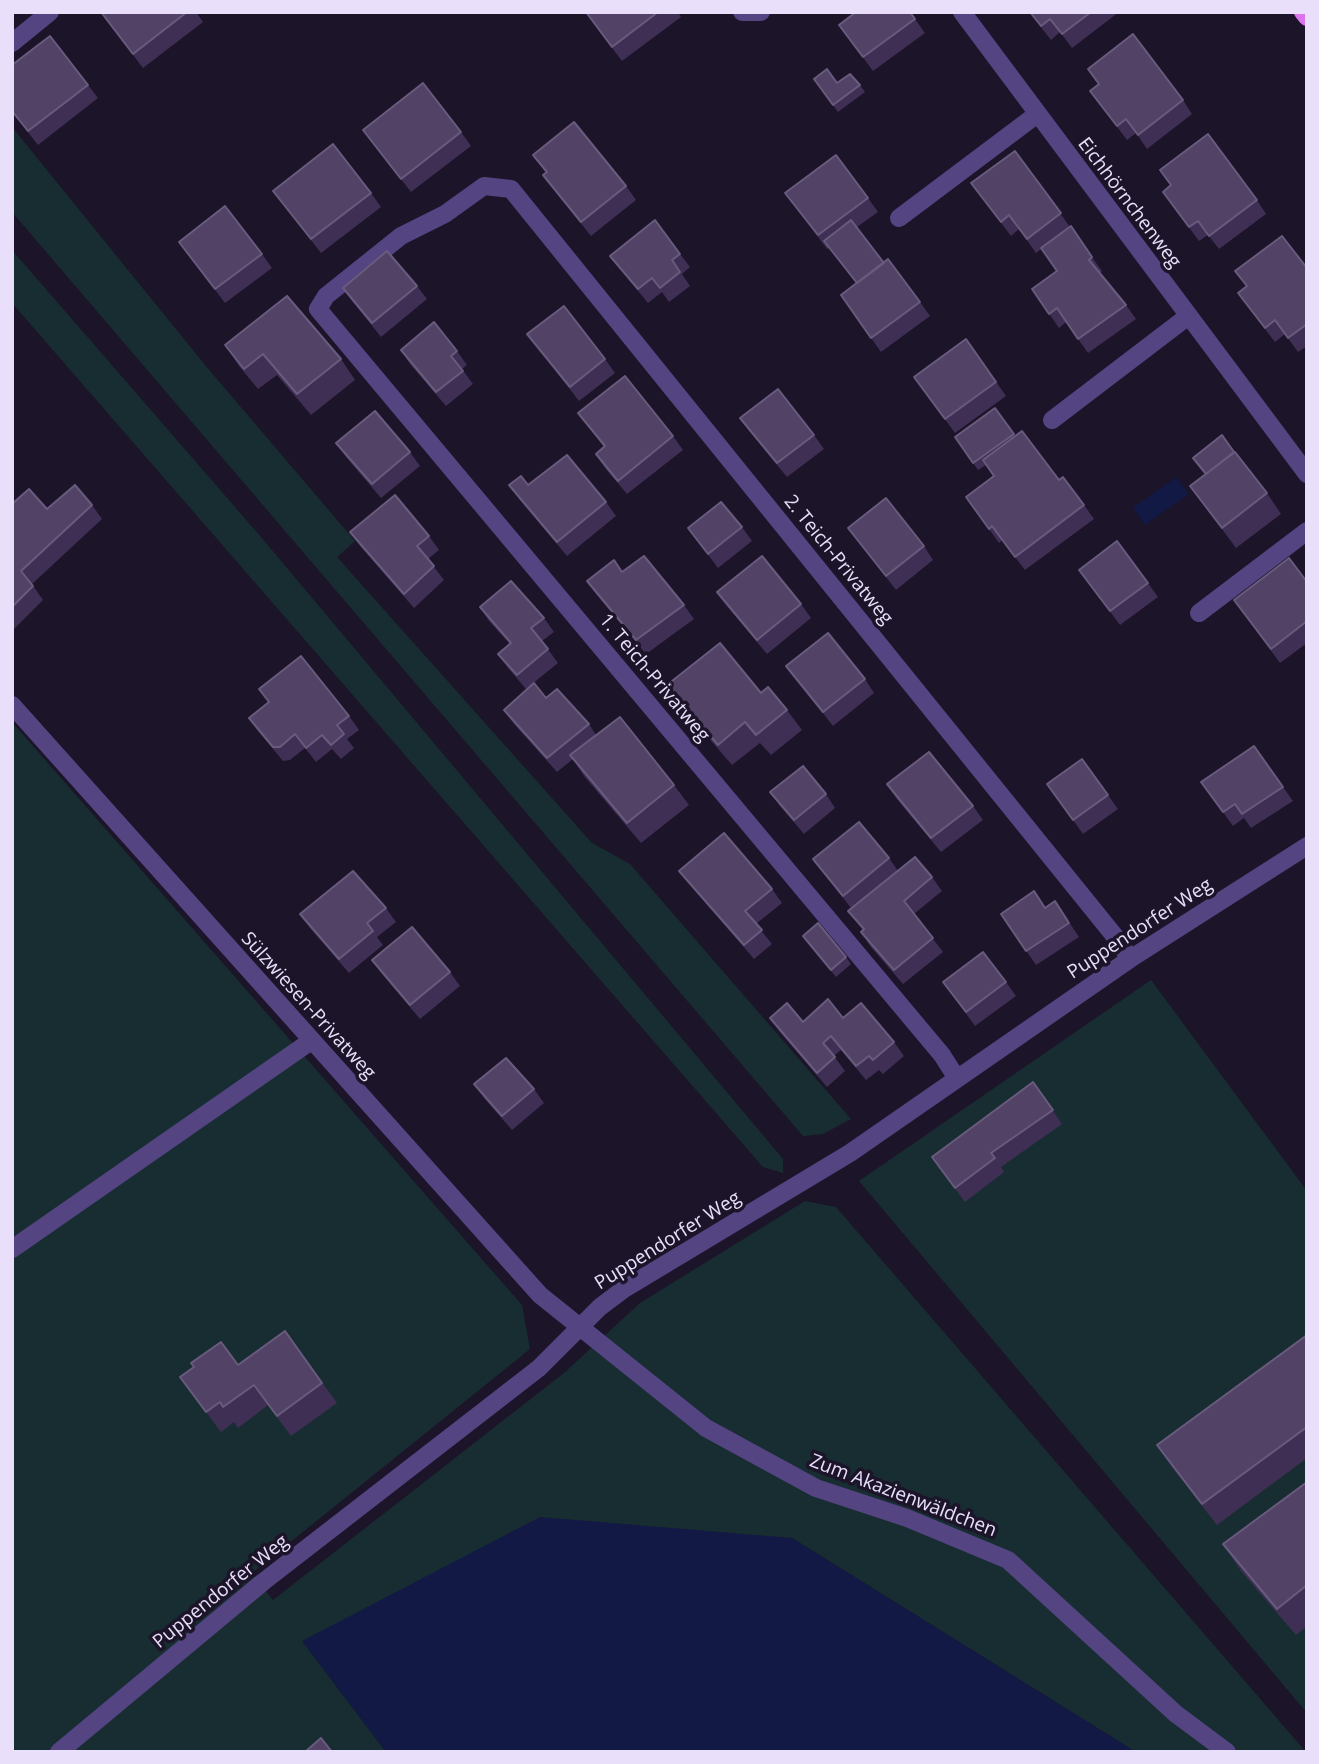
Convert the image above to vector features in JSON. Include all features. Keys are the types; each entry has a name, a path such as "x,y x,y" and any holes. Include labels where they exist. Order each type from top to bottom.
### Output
{"main road":[{"path":"1304,12 1307,17"}],"street":[{"path":"12,43 50,12"},
{"path":"742,12 761,12"},
{"name":"Eichhörnchenweg","path":"961,12 1307,474"},
{"path":"898,218 1037,115"},
{"name":"2. Teich-Privatweg","path":"318,309 326,296 401,236 445,214 484,186 511,189 1117,939 1130,959"},
{"name":"1. Teich-Privatweg","path":"318,309 942,1055 956,1077"},
{"path":"1052,421 1187,317"},
{"path":"1199,613 1307,531"},
{"name":"Sülzwiesen-Privatweg","path":"12,705 540,1296 580,1326"},
{"name":"Puppendorfer Weg","path":"59,1752 263,1583 539,1368 580,1326 624,1289 850,1153 956,1077 1130,959 1307,846"},
{"path":"12,1249 312,1041"},
{"name":"Zum Akazienwäldchen","path":"580,1326 706,1428 816,1489 907,1518 1008,1560 1176,1714 1227,1752"}],"green space":[{"path":"12,127 205,365 355,541 337,557 592,843 630,864 851,1119 823,1134 803,1136 12,212"},
{"path":"12,250 261,537 783,1159 783,1173 763,1167 12,303"},
{"path":"12,722 522,1305 530,1349 252,1573 273,1600 564,1373 640,1303 805,1201 836,1207 1306,1752 1136,1752 792,1538 303,1642 386,1752 12,1752"},
{"path":"1151,980 1307,1191 1307,1713 859,1181"}],"shaded area":[{"path":"1176,477 1189,494 1145,525 1133,508"},
{"path":"540,1517 792,1538 1136,1752 386,1752 302,1641"}],"building":[{"path":"101,12 187,12 133,54"},
{"path":"586,12 658,12 612,47"},
{"path":"856,12 910,12 915,19 863,57 839,25"},
{"path":"1030,12 1091,12 1062,34 1050,19 1041,26"},
{"path":"1133,34 1183,100 1138,135 1126,119 1117,126 1090,91 1099,84 1088,69"},
{"path":"50,36 88,85 28,131 12,111 12,65"},
{"path":"827,69 837,83 850,74 860,85 833,105 814,79"},
{"path":"423,83 461,132 401,179 363,130"},
{"path":"574,122 626,186 581,222 543,175 547,172 533,155"},
{"path":"1208,134 1257,200 1209,236 1198,221 1189,227 1163,192 1171,185 1160,170"},
{"path":"333,144 371,193 311,239 273,191"},
{"path":"1015,151 1061,213 1027,239 1009,215 1001,222 971,183"},
{"path":"836,155 868,198 818,235 785,193"},
{"path":"225,206 262,254 215,289 179,242"},
{"path":"655,220 680,254 672,260 680,272 660,288 652,278 638,289 610,256"},
{"path":"851,220 884,263 857,283 824,241"},
{"path":"1071,226 1092,257 1089,260 1126,305 1078,339 1057,308 1049,314 1032,289 1057,271 1041,248"},
{"path":"1282,236 1307,268 1307,324 1288,338 1275,320 1265,328 1238,293 1247,286 1235,271"},
{"path":"387,251 417,286 372,323 343,288"},
{"path":"888,259 920,302 871,338 841,295"},
{"path":"287,296 341,359 297,394 263,354 244,369 225,345"},
{"path":"564,306 605,359 570,387 527,334"},
{"path":"434,322 457,351 451,356 463,371 436,392 401,350"},
{"path":"966,339 996,382 945,419 914,377"},
{"path":"625,376 673,436 618,481 596,454 605,446 578,413"},
{"path":"778,389 814,435 777,463 740,418"},
{"path":"995,408 1014,434 973,463 955,437"},
{"path":"375,411 410,452 372,484 336,443"},
{"path":"1022,431 1059,480 1063,477 1084,505 1015,557 992,526 989,529 966,497 994,476 983,460"},
{"path":"1222,435 1234,452 1206,474 1193,458"},
{"path":"1235,452 1267,493 1222,528 1190,486"},
{"path":"567,455 606,502 557,542 509,485 521,476 528,485"},
{"path":"75,485 92,505 21,571 33,586 12,607 12,504 29,489 47,509"},
{"path":"395,495 429,536 417,546 434,566 404,594 350,532"},
{"path":"886,498 924,546 886,576 848,528"},
{"path":"721,502 742,527 708,554 688,528"},
{"path":"1117,541 1148,583 1110,611 1079,570"},
{"path":"644,556 684,605 636,640 587,581 614,560 622,572"},
{"path":"762,556 801,604 757,640 717,592"},
{"path":"1289,558 1307,582 1307,621 1271,649 1234,600"},
{"path":"511,581 544,618 531,628 548,649 517,675 498,654 511,643 480,607"},
{"path":"828,633 865,679 823,712 786,666"},
{"path":"720,643 761,693 768,687 787,710 756,735 745,722 718,745 667,685"},
{"path":"301,656 349,716 337,725 344,734 331,745 322,735 306,748 295,734 280,747 273,747 249,718 269,702 259,689"},
{"path":"534,683 546,698 557,689 589,724 547,758 504,710"},
{"path":"620,717 674,785 627,823 570,755"},
{"path":"1254,746 1283,787 1242,814 1235,804 1223,812 1201,782"},
{"path":"929,752 973,806 931,838 887,784"},
{"path":"1082,759 1108,795 1073,820 1047,784"},
{"path":"803,766 826,794 794,820 770,792"},
{"path":"859,822 889,858 843,896 813,859"},
{"path":"724,833 772,889 745,911 762,930 744,945 679,871"},
{"path":"915,857 932,877 904,901 933,938 894,970 861,932 864,929 848,911"},
{"path":"353,871 386,908 367,923 373,931 339,959 300,914"},
{"path":"1034,891 1045,908 1055,901 1069,923 1026,951 1001,914"},
{"path":"818,923 846,957 831,970 803,936"},
{"path":"412,927 450,972 410,1005 372,960"},
{"path":"983,952 1006,982 966,1012 943,982"},
{"path":"828,999 843,1018 861,1003 894,1042 873,1060 869,1056 856,1066 831,1036 823,1043 835,1057 817,1073 770,1018 787,1003 803,1022"},
{"path":"506,1058 534,1089 502,1116 474,1084"},
{"path":"1033,1082 1053,1110 991,1153 995,1158 955,1188 932,1157"},
{"path":"285,1331 322,1383 277,1416 254,1385 223,1407 220,1402 206,1412 180,1377 194,1367 191,1363 221,1342 238,1365"},
{"path":"1307,1335 1307,1427 1202,1504 1157,1445"},
{"path":"1307,1482 1307,1585 1277,1609 1223,1544"},
{"path":"321,1738 332,1752 305,1752"}]}
